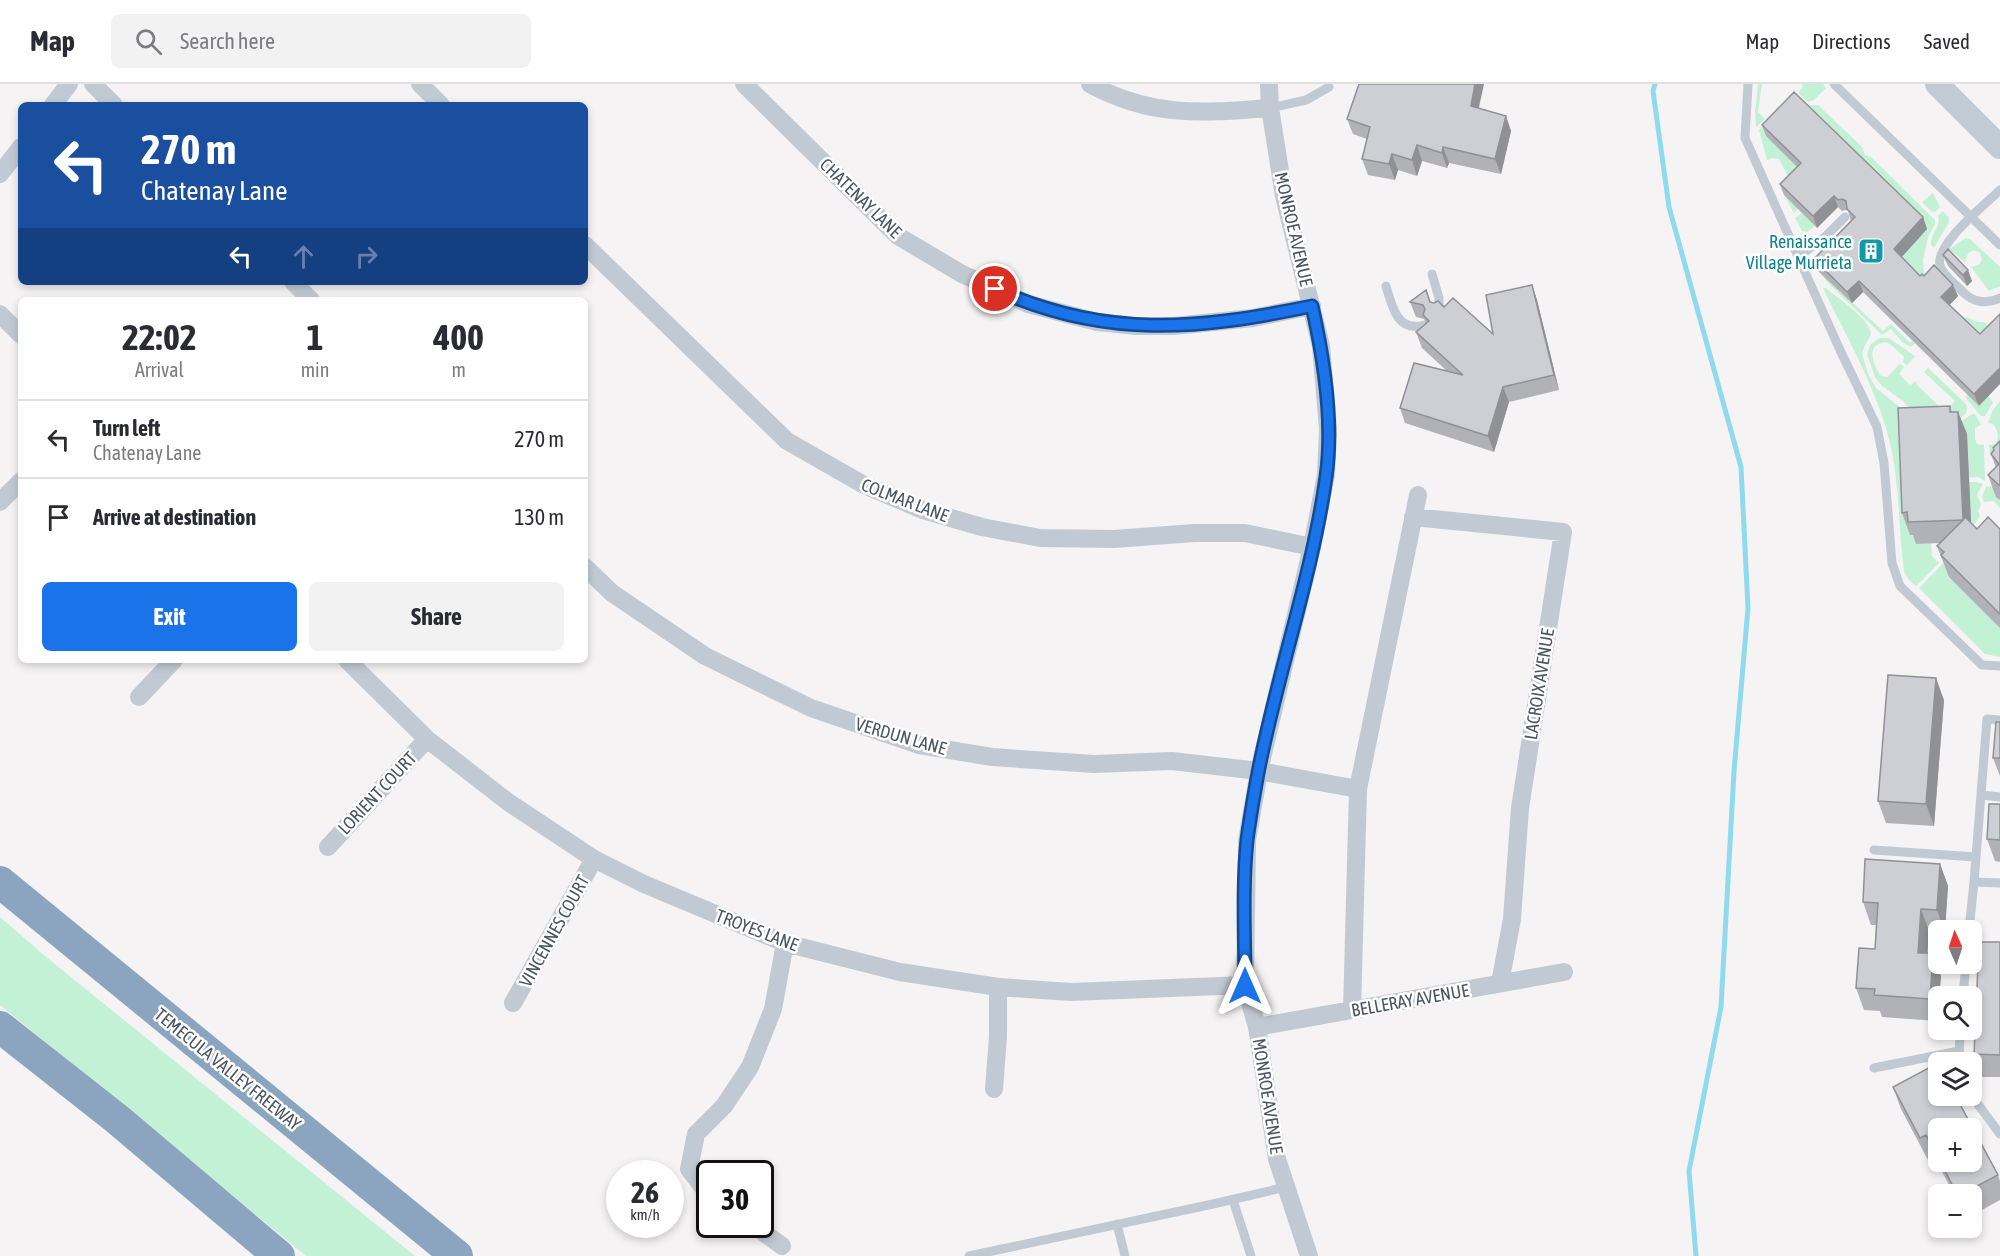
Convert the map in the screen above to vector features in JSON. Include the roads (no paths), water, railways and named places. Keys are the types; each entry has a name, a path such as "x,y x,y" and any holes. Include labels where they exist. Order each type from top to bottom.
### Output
{"highway":[{"name":"TEMECULA VALLEY FREEWAY","path":"0,882 457,1256"},
{"path":"0,1027 117,1119 279,1256"}],"main road":[{"path":"1937,84 2000,147"}],"street":[{"path":"55,102 69,84"},
{"path":"93,84 111,102"},
{"path":"420,84 438,102"},
{"name":"CHATENAY LANE","path":"744,84 898,236 962,274 1028,304 1097,322 1136,326 1174,326 1253,318 1312,306"},
{"path":"1090,84 1106,93 1143,106 1175,112 1207,113 1270,108"},
{"name":"MONROE AVENUE","path":"1269,84 1270,108 1284,196 1321,346 1328,429 1326,475 1312,547 1259,771 1247,841 1245,986 1257,1027 1277,1160 1309,1256"},
{"path":"0,174 18,151"},
{"name":"COLMAR LANE","path":"588,248 787,441 864,485 923,510 982,527 1040,538 1114,539 1194,533 1245,534 1312,547"},
{"path":"295,285 308,297"},
{"path":"0,314 18,331"},
{"path":"0,502 18,484"},
{"path":"1352,1010 1358,789 1418,495"},
{"name":"LACROIX AVENUE","path":"1413,517 1563,532 1520,807 1512,919 1500,983"},
{"name":"VERDUN LANE","path":"588,570 612,593 705,656 811,708 919,745 992,757 1094,764 1172,761 1259,771 1358,789"},
{"path":"139,697 171,663"},
{"name":"TROYES LANE","path":"350,663 427,739 508,802 594,859 644,884 785,943 900,972 998,987 1071,992 1245,986"},
{"name":"LORIENT COURT","path":"328,847 427,739"},
{"name":"VINCENNES COURT","path":"513,1003 594,859"},
{"path":"696,1178 689,1169 696,1134 724,1106 750,1067 773,1009 785,943"},
{"name":"BELLERAY AVENUE","path":"1257,1027 1564,972"},
{"path":"994,1089 998,1037 998,987"},
{"path":"771,1238 782,1246"}],"lane":[{"path":"1748,84 1745,138 1877,427 1884,463 1892,563 1900,586 1982,665 2000,666"},
{"path":"1834,84 2000,245"},
{"path":"1270,108 1305,100 1329,87"},
{"path":"2000,190 1971,217 1945,247 1939,260 1941,268 1973,300 1989,302 2000,298"},
{"path":"1798,257 1826,236 1845,217"},
{"path":"1432,274 1439,298 1439,312"},
{"path":"1386,286 1393,310 1403,324 1412,327 1424,326"},
{"path":"1970,920 1987,719 2000,720"},
{"path":"1981,795 2000,797"},
{"path":"1874,850 1976,857"},
{"path":"1974,882 2000,884"},
{"path":"1874,1068 1959,1051 1960,1040"},
{"path":"1979,1106 2000,1134"},
{"path":"969,1256 1286,1187"},
{"path":"1233,1200 1251,1256"},
{"path":"1117,1224 1125,1256"}],"waterway":[{"path":"1655,84 1653,91 1669,207 1741,467 1748,608 1734,771 1721,1007 1689,1171 1696,1256"}],"place":[{"name":"Renaissance Village Murrieta","path":"1871,251"}]}
